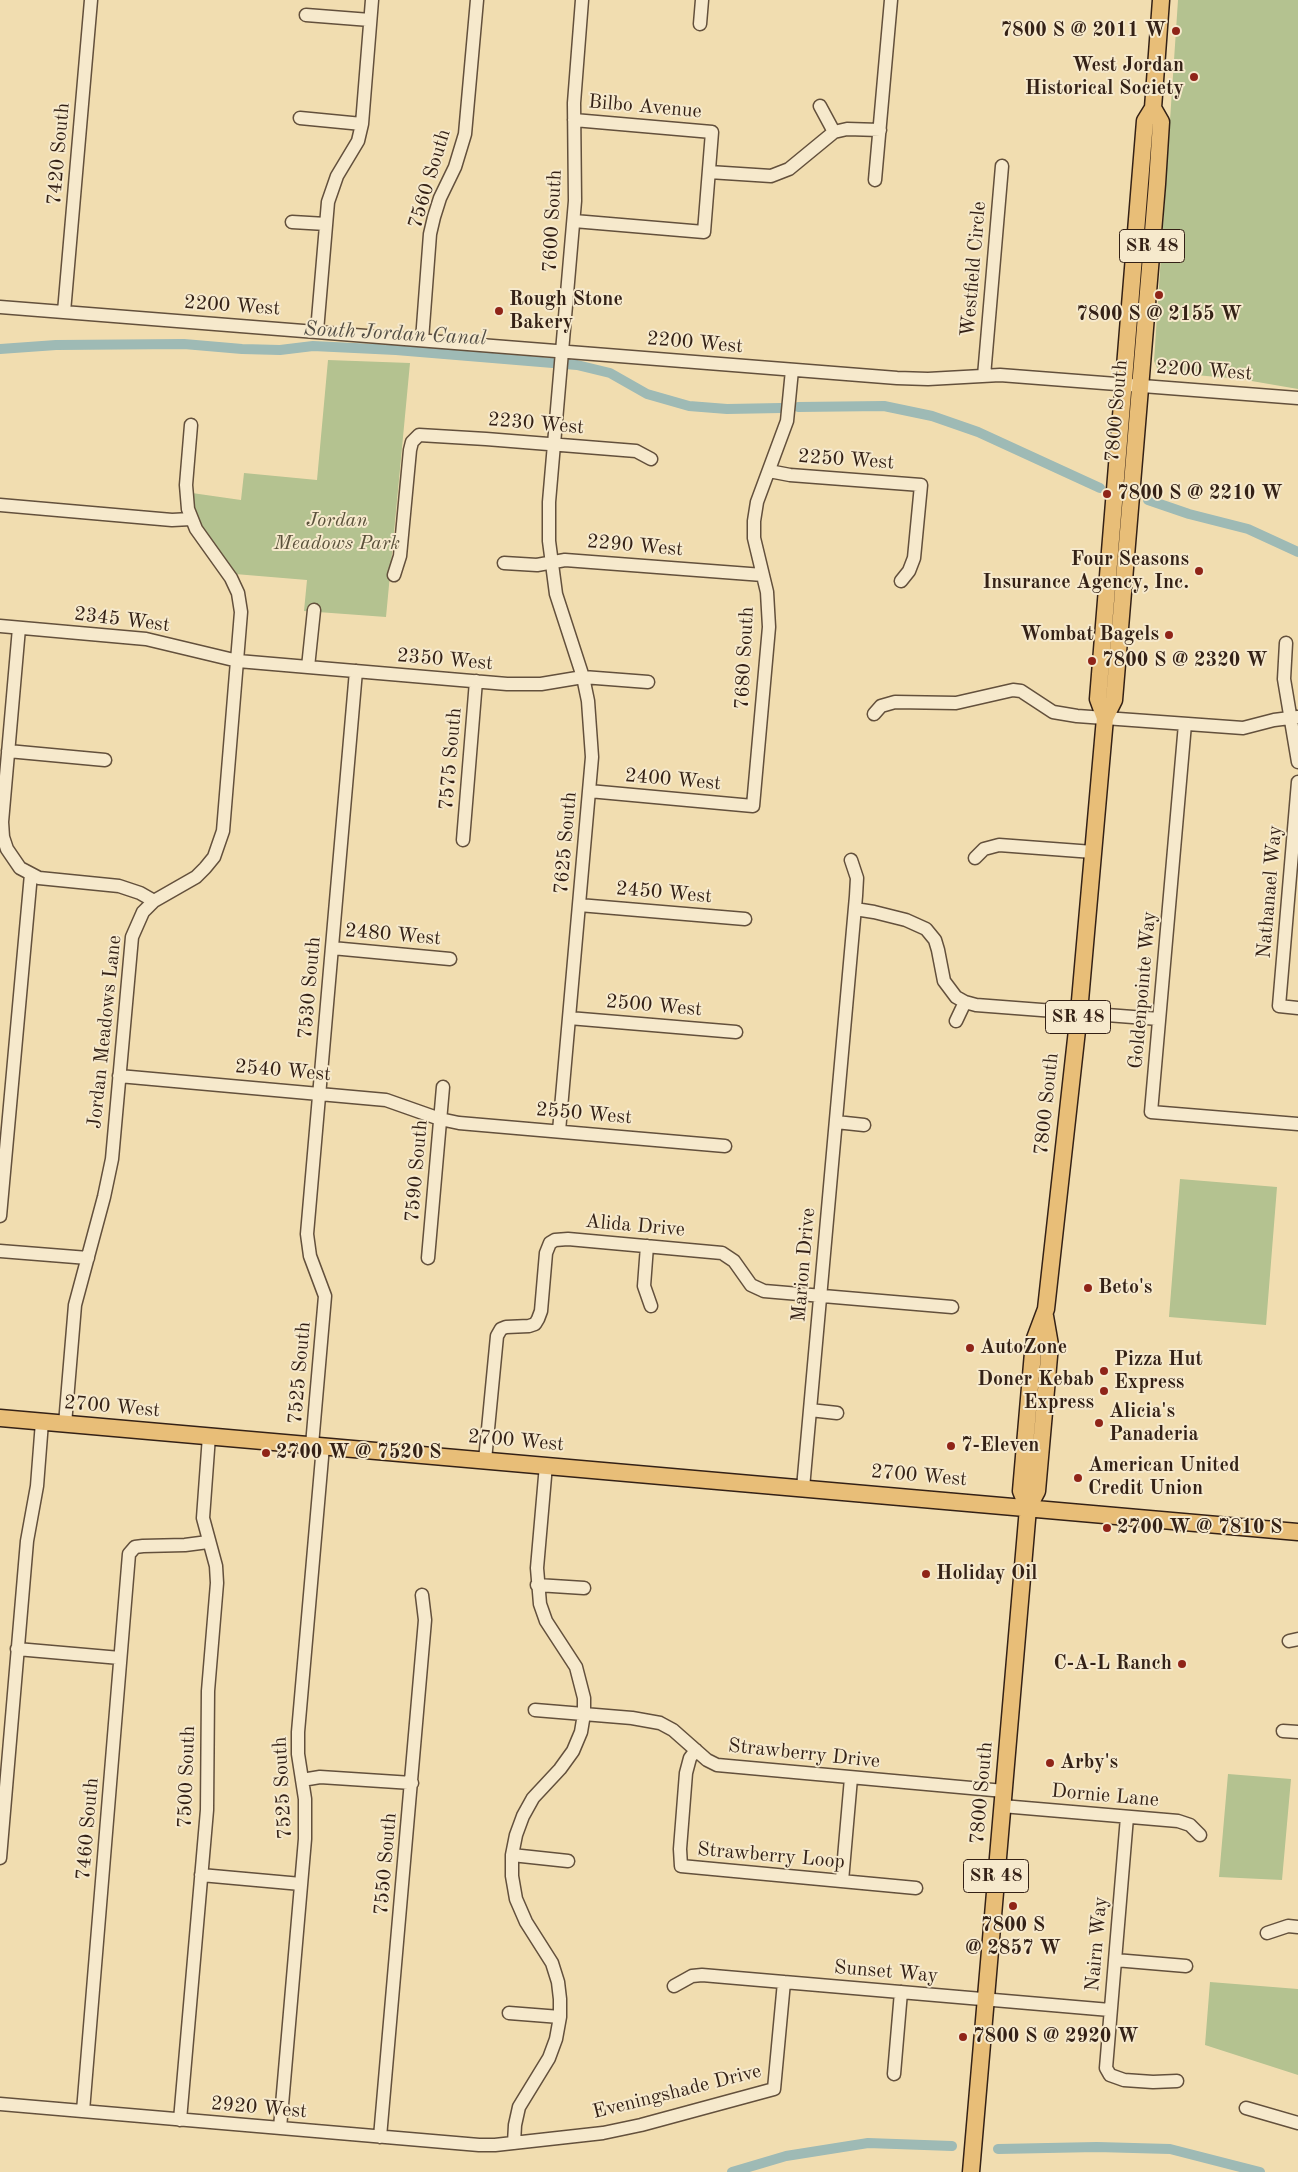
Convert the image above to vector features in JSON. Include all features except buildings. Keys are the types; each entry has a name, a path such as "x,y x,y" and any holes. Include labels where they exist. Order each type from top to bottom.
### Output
{"main road":[{"name":"7800 South","path":"971,2172 1028,1508 1021,1491 1034,1342 1045,1316 1079,1012 1104,718 1114,700 1133,385 1145,121 1153,108 1160,0"},
{"name":"2700 West","path":"0,1418 1298,1532"}],"street":[{"name":"7420 South","path":"64,312 91,0"},
{"path":"317,331 331,188 358,141 362,124 372,0"},
{"name":"7560 South","path":"422,340 430,234 440,198 455,167 465,134 477,0"},
{"name":"7600 South","path":"551,562 549,509 574,221 576,176 574,120 582,0"},
{"path":"700,24 702,0"},
{"path":"875,180 891,0"},
{"path":"306,15 370,20"},
{"path":"820,106 834,132"},
{"path":"300,118 362,124"},
{"name":"Bilbo Avenue","path":"574,120 712,132 709,172"},
{"path":"574,221 704,232 709,172 762,176 782,173 834,132 847,128 880,130"},
{"name":"Westfield Circle","path":"984,376 1002,166"},
{"path":"292,222 326,224"},
{"name":"2200 West","path":"0,307 422,340 562,360 792,370 919,380 1012,376 1298,398"},
{"name":"7680 South","path":"753,806 769,627 769,608 754,538 754,521 757,502 787,421 792,370"},
{"name":"Jordan Meadows Lane","path":"65,1424 73,1322 112,1159 132,938 143,912 154,901 196,877 214,857 223,831 241,629 238,594 231,578 191,519 186,499 191,425"},
{"name":"2230 West","path":"394,575 400,556 410,450 412,442 416,437 423,435 636,451 651,459"},
{"name":"2250 West","path":"769,470 790,475 921,485 914,558 909,571 901,581"},
{"path":"0,506 172,520 191,519"},
{"name":"2290 West","path":"504,563 537,565 565,560 763,575"},
{"name":"7625 South","path":"551,562 556,594 583,677 591,729 592,757 559,1131"},
{"path":"308,667 314,610"},
{"name":"2345 West","path":"0,626 154,640 238,661"},
{"path":"19,628 2,822 2,837 12,859 20,868 31,874 48,879 119,886 140,893 154,901"},
{"path":"1286,643 1283,666 1294,717 1298,762"},
{"name":"2350 West","path":"238,661 524,685 583,677 648,682"},
{"name":"7530 South","path":"325,1305 323,1288 307,1246 356,671"},
{"name":"7575 South","path":"463,840 476,681"},
{"path":"874,714 881,706 895,702 956,703 1013,690 1021,691 1053,712 1104,718 1243,728 1294,717"},
{"name":"Goldenpointe Way","path":"1185,724 1151,1112 1298,1124"},
{"path":"8,751 105,760"},
{"name":"Nathanael Way","path":"1298,782 1278,1006 1298,1008"},
{"name":"2400 West","path":"589,792 753,806"},
{"path":"975,858 984,849 999,845 1093,852"},
{"name":"Marion Drive","path":"803,1488 857,878 852,860"},
{"path":"0,1216 31,874"},
{"name":"2450 West","path":"579,905 745,919"},
{"path":"854,909 906,920 926,929 935,940 944,981 956,997 965,1002 976,1005 1159,1019"},
{"name":"2480 West","path":"332,948 450,959"},
{"path":"956,1022 965,1002"},
{"name":"2500 West","path":"569,1018 736,1032"},
{"name":"2540 West","path":"119,1076 386,1100 440,1119"},
{"name":"7590 South","path":"428,1258 443,1087"},
{"name":"2550 West","path":"440,1119 459,1123 725,1146"},
{"path":"836,1122 864,1125"},
{"name":"Alida Drive","path":"485,1460 497,1336 506,1327 530,1326 538,1319 541,1311 545,1259 550,1243 560,1239 722,1254 734,1260 746,1280 758,1289 952,1307"},
{"path":"647,1246 644,1286 650,1306"},
{"path":"0,1251 88,1258"},
{"name":"7525 South","path":"280,2128 306,1819 298,1754 298,1732 318,1446 325,1305"},
{"path":"810,1410 837,1413"},
{"path":"0,1858 27,1541 36,1486 42,1422"},
{"name":"7500 South","path":"180,2120 207,1810 208,1691 217,1583 216,1566 202,1518 209,1436"},
{"path":"514,2143 514,2124 518,2107 549,2058 556,2039 560,2017 558,1982 552,1963 526,1922 516,1899 512,1876 512,1855 516,1835 523,1816 533,1798 560,1769 573,1751 581,1732 584,1714 584,1698 576,1667 546,1621 540,1604 537,1585 546,1465"},
{"name":"7460 South","path":"83,2111 128,1564 132,1550 135,1547 185,1546 208,1542"},
{"path":"537,1585 584,1588"},
{"name":"7550 South","path":"380,2137 425,1620 422,1595"},
{"path":"18,1649 120,1658"},
{"name":"Strawberry Drive","path":"535,1710 632,1718 660,1723 673,1730 707,1760 717,1765 851,1778 1003,1798"},
{"path":"1283,1732 1298,1732"},
{"name":"Strawberry Loop","path":"696,1750 690,1758 686,1773 680,1849 681,1866 916,1888"},
{"path":"302,1780 320,1777 412,1783"},
{"path":"842,1881 851,1778"},
{"name":"Dornie Lane","path":"1003,1798 1127,1817 1178,1821 1190,1826 1200,1835"},
{"name":"Nairn Way","path":"1127,1817 1106,2068 1110,2075 1124,2080 1153,2082 1177,2080"},
{"path":"512,1855 568,1861"},
{"path":"201,1875 301,1884"},
{"path":"1267,1933 1288,1926 1298,1927"},
{"path":"1115,1960 1186,1966"},
{"name":"Sunset Way","path":"674,1986 692,1976 702,1975 1110,2010"},
{"name":"Eveningshade Drive","path":"514,2143 603,2133 774,2089 784,1982"},
{"path":"894,2074 901,1992"},
{"path":"509,2013 560,2017"},
{"name":"2920 West","path":"0,2104 479,2145 514,2143"},
{"path":"1246,2108 1298,2123"}],"green space":[{"path":"1178,0 1298,0 1298,389 1240,379 1162,372 1158,370 1154,361"},
{"name":"Jordan Meadows Park","path":"328,360 410,363 386,617 304,611 307,580 235,574 204,530 195,511 192,493 241,500 244,473 317,480"},
{"path":"1180,1179 1277,1187 1266,1325 1169,1317"},
{"path":"1228,1774 1291,1779 1282,1880 1219,1877"},
{"path":"1210,1982 1298,1989 1298,2075 1205,2045"}],"waterway":[{"name":"South Jordan Canal","path":"0,349 56,345 184,344 242,349 280,350 313,346 396,350 577,365 610,373 647,394 689,406 727,409 781,408"},
{"name":"South Jordan Canal","path":"798,407 884,406 932,416 978,432 1100,488"},
{"name":"South Jordan Canal","path":"1148,500 1189,514 1248,529 1298,552"},
{"path":"732,2172 786,2156 868,2143 952,2146"},
{"path":"998,2149 1097,2147 1170,2149 1260,2172"}],"place":[{"name":"7800 S @ 2011 W","path":"1176,31"},
{"name":"West Jordan Historical Society","path":"1194,77"},
{"name":"7800 S @ 2155 W","path":"1159,295"},
{"name":"Rough Stone Bakery","path":"499,311"},
{"name":"7800 S @ 2210 W","path":"1107,494"},
{"name":"Four Seasons Insurance Agency, Inc.","path":"1199,571"},
{"name":"Wombat Bagels","path":"1169,635"},
{"name":"7800 S @ 2320 W","path":"1092,661"},
{"name":"Beto's","path":"1088,1288"},
{"name":"AutoZone","path":"970,1348"},
{"name":"Pizza Hut Express","path":"1104,1371"},
{"name":"Doner Kebab Express","path":"1104,1391"},
{"name":"Alicia's Panaderia","path":"1099,1423"},
{"name":"7-Eleven","path":"951,1446"},
{"name":"2700 W @ 7520 S","path":"266,1453"},
{"name":"American United Credit Union","path":"1078,1478"},
{"name":"2700 W @ 7810 S","path":"1107,1528"},
{"name":"Holiday Oil","path":"926,1574"},
{"name":"C-A-L Ranch","path":"1182,1664"},
{"name":"Arby's","path":"1050,1763"},
{"name":"7800 S @ 2857 W","path":"1013,1906"},
{"name":"7800 S @ 2920 W","path":"963,2037"}]}
